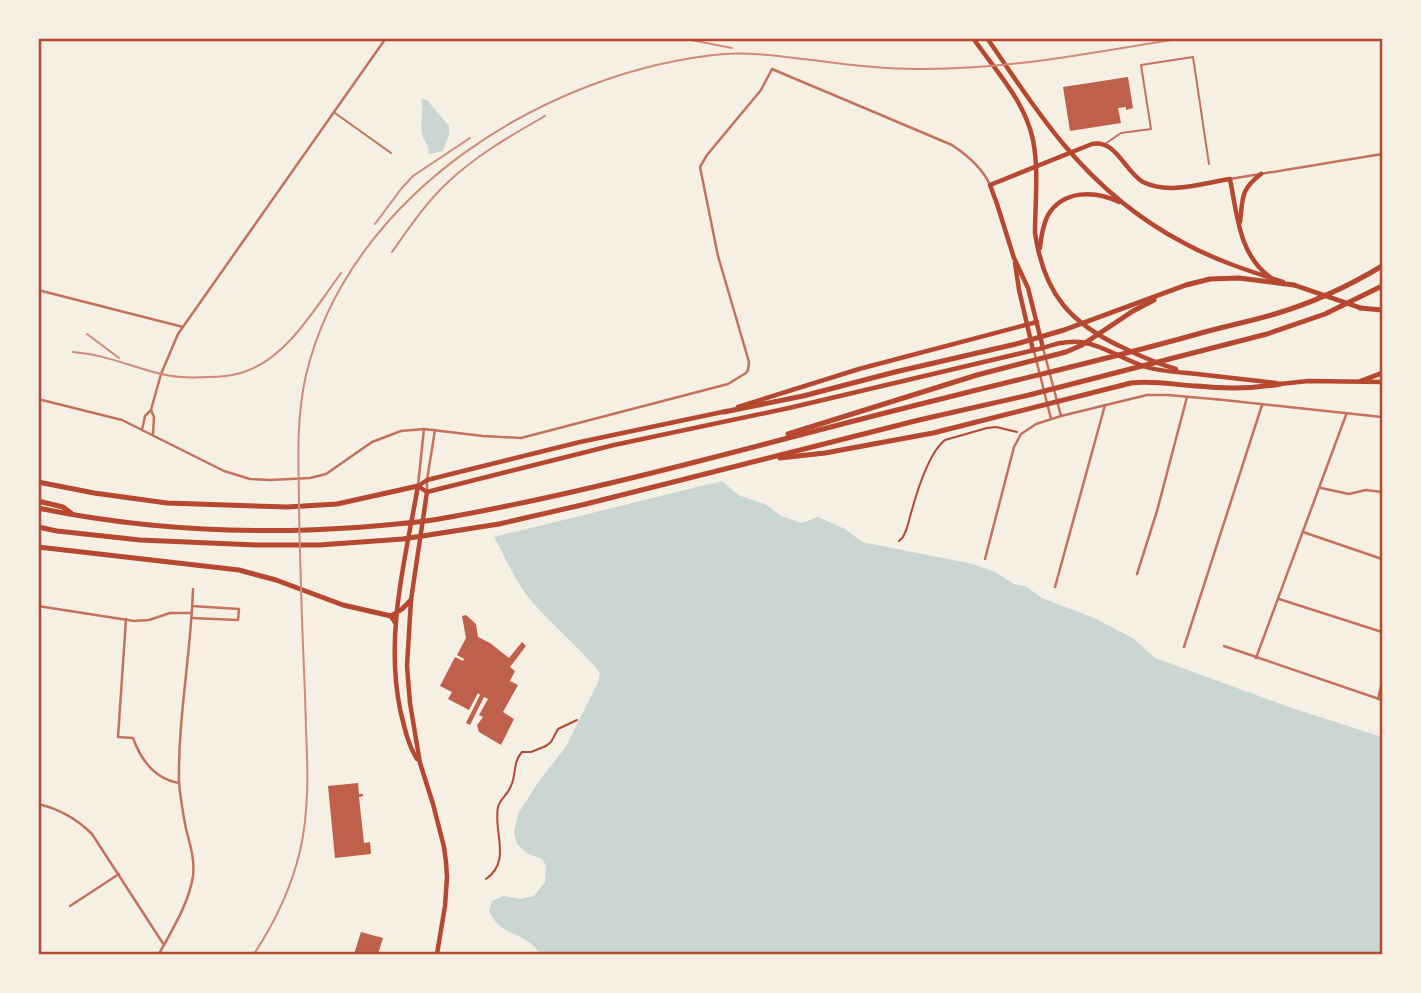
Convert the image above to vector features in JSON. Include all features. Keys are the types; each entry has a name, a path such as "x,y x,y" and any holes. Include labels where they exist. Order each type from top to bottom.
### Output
{"highway":[{"path":"38,508 74,515 172,526 260,531 329,530 435,519 536,500 1270,316 1335,291 1382,266"},
{"path":"724,412 803,396 1016,344 1210,279 1239,278 1294,285"},
{"path":"752,447 977,375 1075,349 1133,311 1186,285"},
{"path":"38,527 139,540 326,545 397,540 543,515 1276,331 1325,314 1382,286"},
{"path":"1360,308 1382,312"},
{"path":"1361,381 1382,373"},
{"path":"760,461 825,453 933,433 1138,382 1258,388 1280,384"},
{"path":"38,482 93,494 167,503 287,507 337,504 418,486"},
{"path":"38,501 63,507 74,515"},
{"path":"38,547 239,570 355,608 394,617 411,600"}],"main road":[{"path":"974,40 1024,112 1035,153 1035,233 1039,255 1053,290 1064,307 1082,325 1102,338 1157,363 1188,373"},
{"path":"987,40 1064,145 1101,184 1158,228 1221,260 1360,308"},
{"path":"1043,348 1028,288 1014,258 990,185 1092,144 1105,144 1110,147 1139,180 1155,186 1171,188 1230,179 1249,254 1258,267 1270,277"},
{"path":"1240,227 1243,195 1249,184 1261,174"},
{"path":"1039,255 1048,216 1064,199 1078,194 1098,194 1126,205"},
{"path":"1014,258 1018,289 1033,350"},
{"path":"420,763 408,737 397,693 394,658 394,617 418,486 427,480 592,439 724,412 859,369 1037,322"},
{"path":"418,486 427,492 614,445 777,411 1066,341 1086,342 1153,369 1280,384 1308,381 1382,382"},
{"path":"427,492 411,600 407,678 420,763 435,811 446,862 446,906 437,954"}],"street":[{"path":"142,430 145,416 151,410 160,374 177,334 386,38"},
{"path":"38,399 122,420 224,471 250,479 270,480 302,479 331,472 365,446 401,431 424,429 503,438 526,437 732,383 748,370 749,359 718,256 700,167 761,90 772,69 954,146 978,168 990,185"},
{"path":"1230,179 1382,154"},
{"path":"38,290 183,327"},
{"path":"1043,348 1061,416"},
{"path":"1033,350 1051,419"},
{"path":"985,559 1016,444 1021,434 1051,419 1147,395 1382,417"},
{"path":"1137,574 1157,511 1187,397"},
{"path":"1055,587 1105,405"},
{"path":"1184,647 1262,405"},
{"path":"151,410 154,417 153,435"},
{"path":"1256,658 1346,414"},
{"path":"418,486 424,429"},
{"path":"427,492 435,430"},
{"path":"1320,488 1349,494 1366,490 1382,492"},
{"path":"1303,532 1382,559"},
{"path":"159,954 187,898 194,870 179,782 193,589"},
{"path":"1278,598 1382,632"},
{"path":"38,606 144,621 170,613 238,620 239,609 192,606"},
{"path":"126,619 118,737 133,738 139,755 148,766 163,777 179,782"},
{"path":"1224,646 1380,699 1382,682"},
{"path":"38,804 66,814 84,826 99,844 164,945"},
{"path":"70,906 119,874"}],"lane":[{"path":"1105,144 1121,133 1151,129 1141,65 1192,57 1209,164"},
{"path":"333,113 391,153"}],"path":[{"path":"898,541 907,528 926,470 940,444 945,440 987,428 996,427 1017,433"},
{"path":"486,879 492,875 500,859 498,806 510,789 515,762 522,752 531,752 546,746 558,729 577,720"}],"shaded area":[{"path":"421,99 427,100 449,126 449,135 443,151 429,154 422,133"},
{"path":"722,481 738,495 767,505 781,516 802,523 818,517 845,529 862,542 973,564 995,572 1014,584 1027,587 1042,598 1094,618 1123,633 1155,658 1292,708 1382,737 1382,954 540,954 530,943 500,926 489,911 492,901 504,896 520,899 534,896 545,882 546,865 542,859 528,854 517,844 514,832 518,814 565,748 600,673 528,597 494,537"}],"building":[{"path":"1128,77 1133,108 1118,108 1121,123 1070,131 1063,87"},
{"path":"466,615 476,624 478,637 509,658 522,642 526,646 510,667 515,671 510,681 518,685 503,712 514,719 501,745 479,732 477,725 483,717 479,715 488,699 484,697 470,725 466,723 480,695 478,693 469,710 448,699 452,692 440,686 455,657 463,661 464,659 457,655 466,638 462,616"},
{"path":"358,783 359,794 363,794 359,797 364,843 370,842 371,854 335,858 328,786"},
{"path":"361,932 383,938 378,954 354,954"}],"railway":[{"path":"681,38 732,48"},
{"path":"254,954 269,930 292,879 303,836 306,806 298,465 306,375 329,310 365,251 410,198 465,153 525,115 590,85 657,65 724,54 746,54 905,69 951,69 1051,59 1183,38"},
{"path":"392,252 424,208 457,174 493,147 545,116"},
{"path":"375,224 413,176 470,138"},
{"path":"73,352 95,355 173,376 217,377 241,373 272,357 286,345 341,273"},
{"path":"87,334 119,358"}]}
